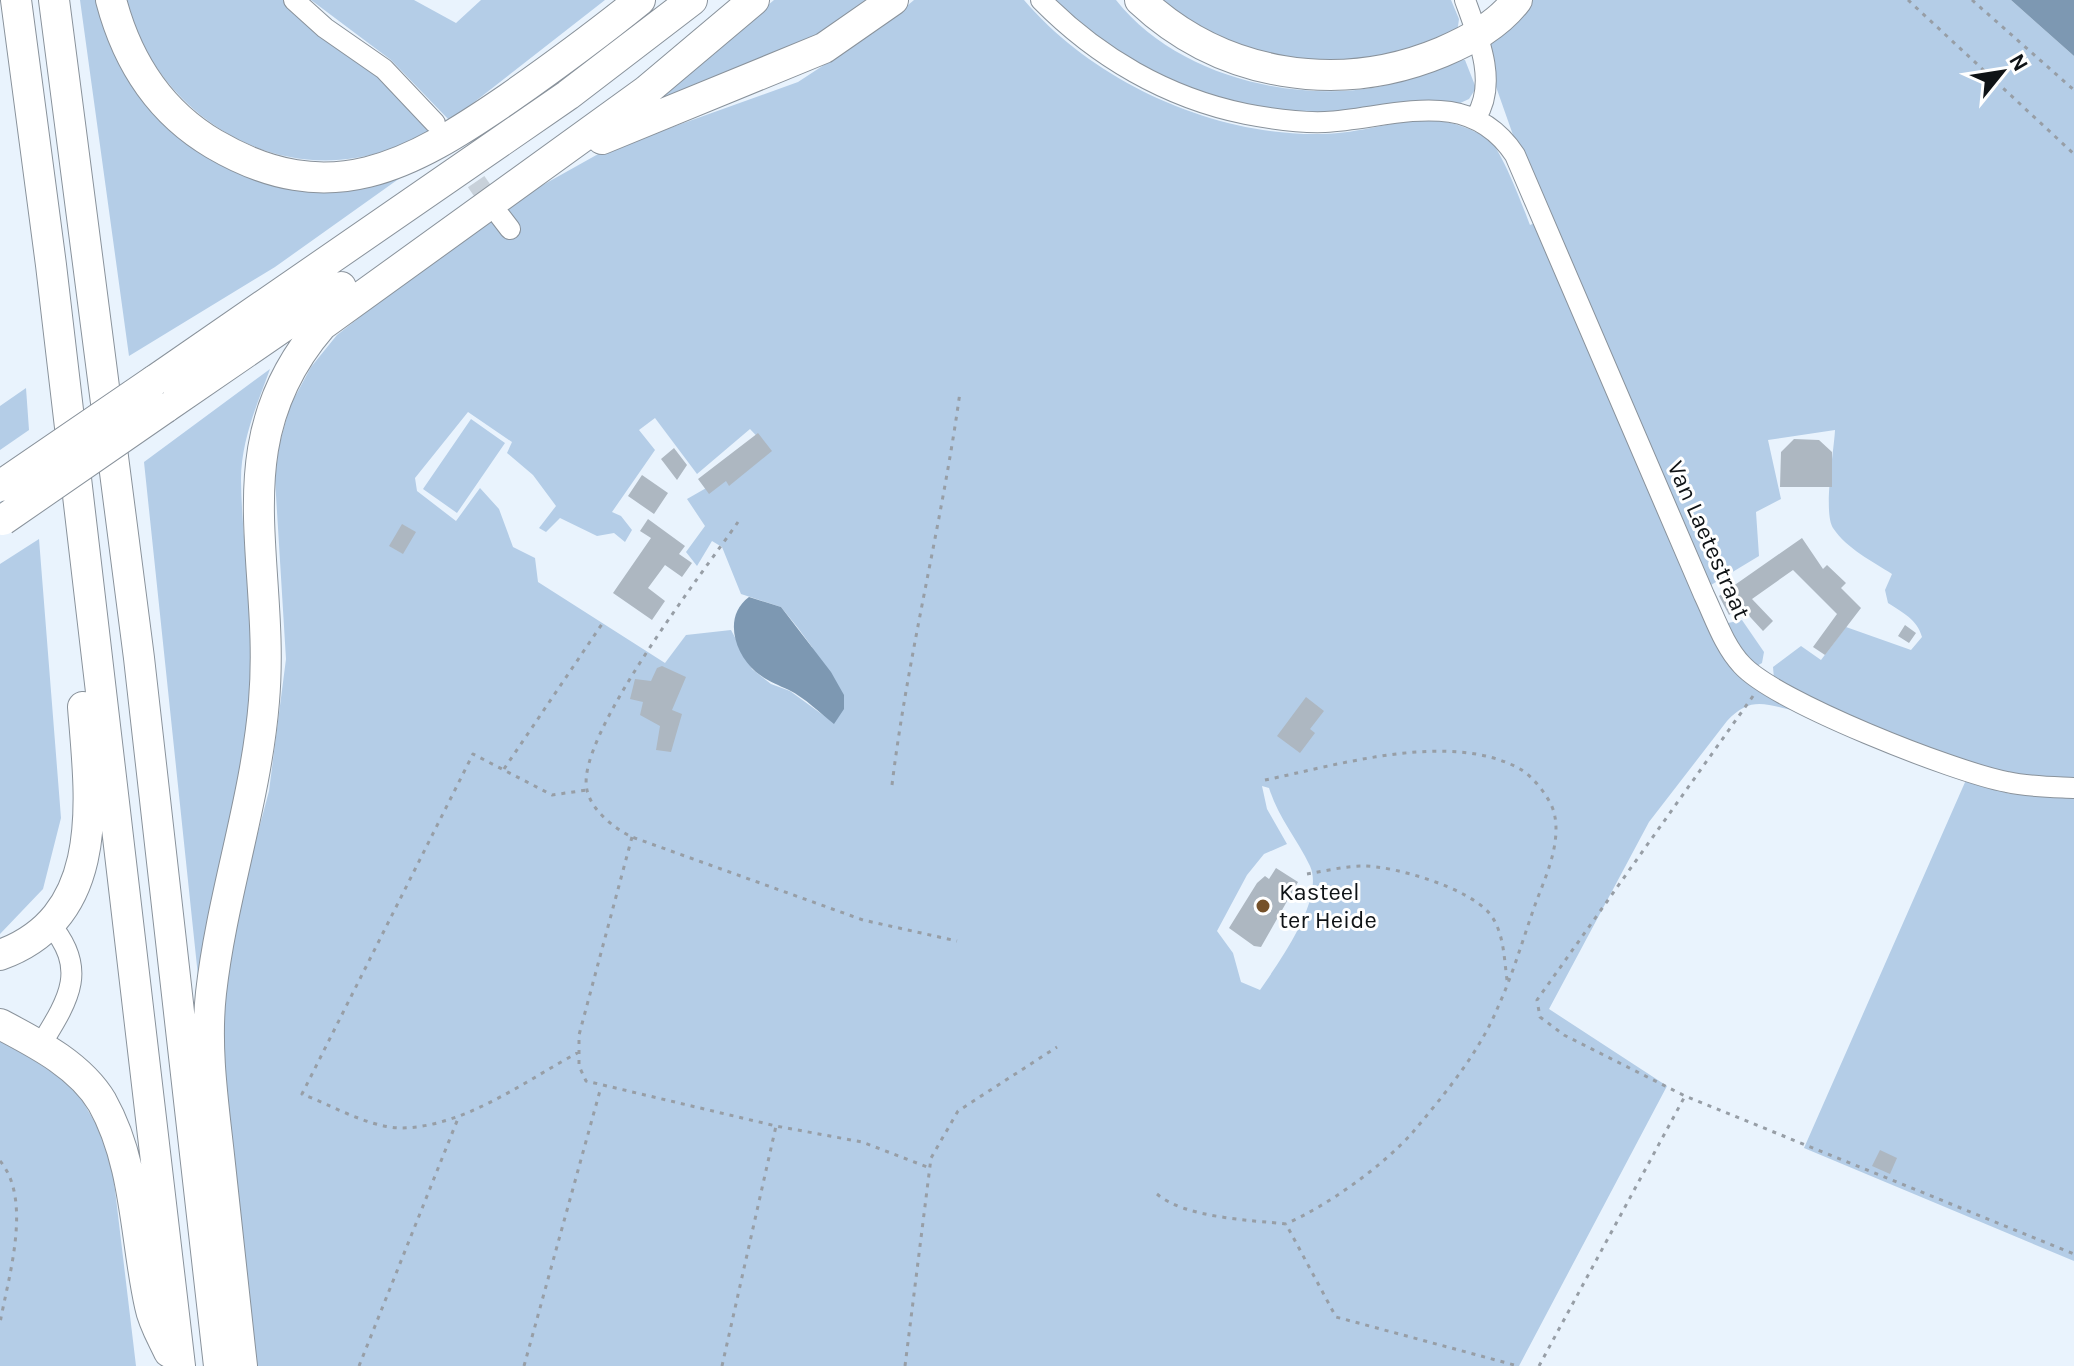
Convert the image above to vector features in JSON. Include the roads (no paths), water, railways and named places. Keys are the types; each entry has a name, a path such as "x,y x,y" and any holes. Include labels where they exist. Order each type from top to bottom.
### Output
{"highway":[{"path":"0,955 26,943 49,923 67,901 84,864 90,829 80,665 1,23 3,0"},
{"path":"16,0 55,297 178,1366"},
{"path":"54,0 139,658 219,1366"},
{"path":"111,0 120,34 136,67 159,101 195,133 238,158 284,172 320,178 360,174 405,163 443,144 640,0"},
{"path":"2,522 160,394 568,95 692,0"},
{"path":"0,486 160,394 558,135 731,0"},
{"path":"242,1366 208,1050 211,992 264,705 266,638 258,482 269,410 300,351 322,325 646,91 754,0"},
{"path":"546,166 634,124 770,73 824,48 893,0"},
{"path":"1140,0 1194,43 1228,58 1267,69 1352,76 1393,70 1476,37 1517,0"},
{"path":"0,1024 40,1046 73,1070 101,1101 116,1136 128,1178 150,1309 178,1366"}],"street":[{"path":"294,0 325,28 384,69 435,123"},
{"name":"Van Laetestraat","path":"1041,0 1070,29 1113,60 1210,104 1294,121 1324,122 1438,110 1476,117 1501,134 1515,155 1716,620 1741,664 1763,683 1818,711 1974,773 2008,782 2074,788"},
{"path":"1465,0 1486,71 1487,92 1476,117"},
{"path":"40,1046 73,973 72,957 49,923"}],"tunnel":[{"path":"459,157 498,213"}],"place":[{"name":"Kasteel ter Heide","path":"1263,906"}]}
